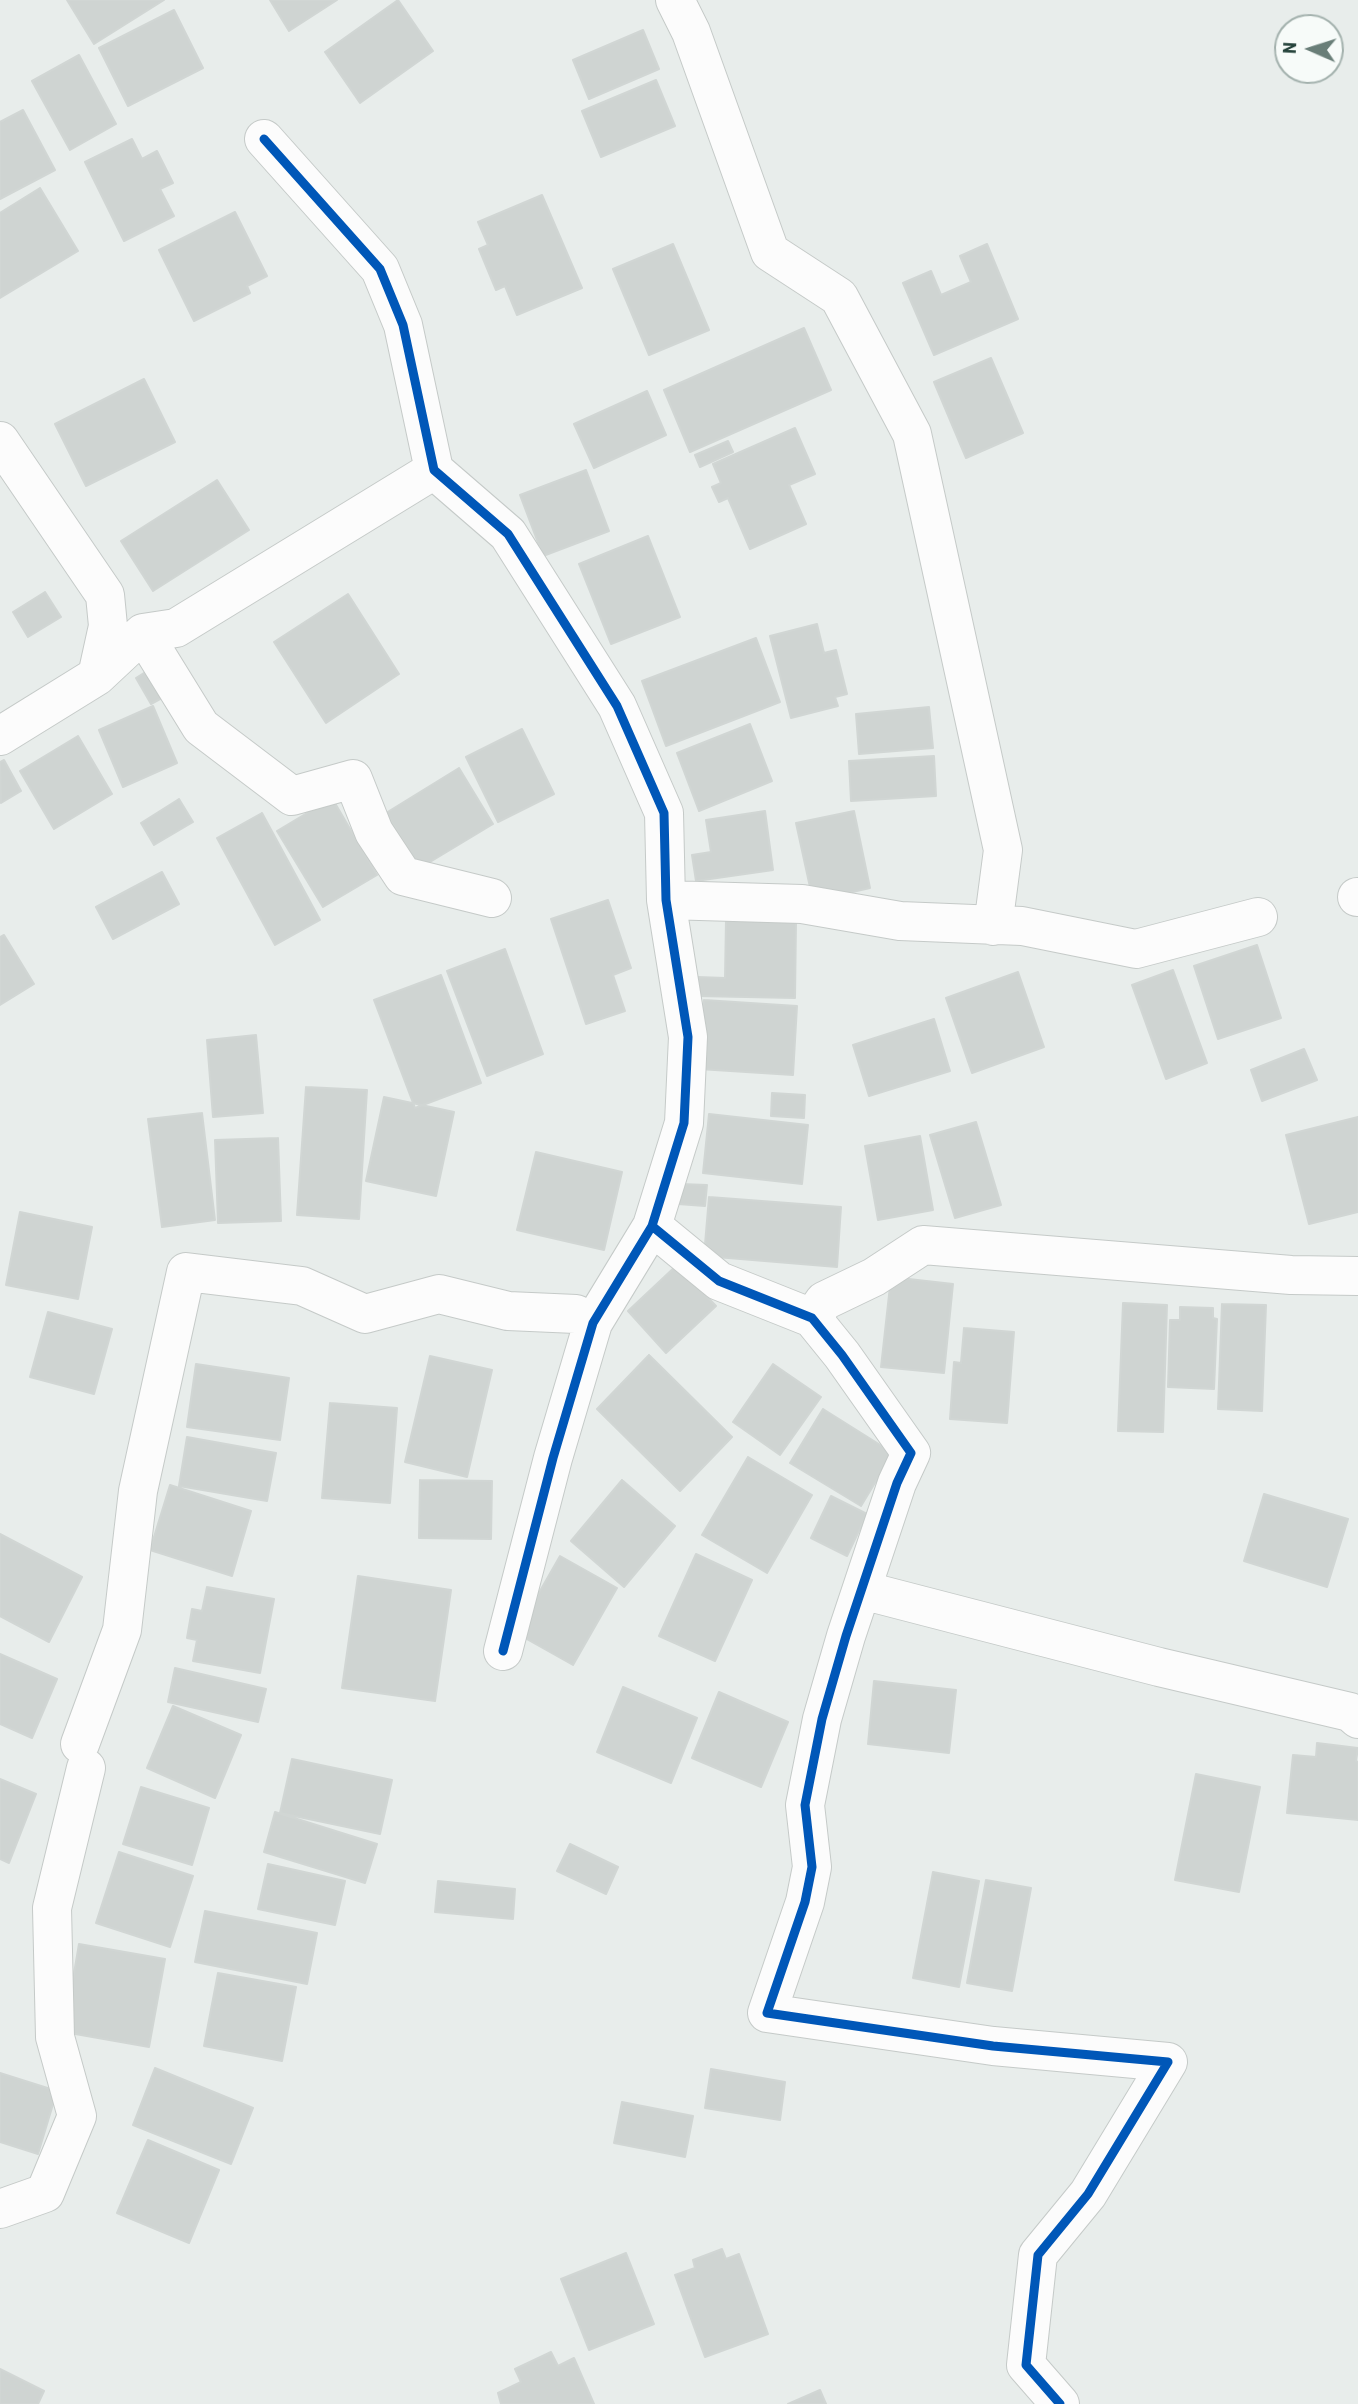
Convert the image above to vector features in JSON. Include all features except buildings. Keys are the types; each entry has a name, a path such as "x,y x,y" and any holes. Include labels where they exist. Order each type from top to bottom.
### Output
{"street":[{"path":"675,0 691,32 770,252 839,297 912,434 1003,850 993,926"},
{"path":"264,139 380,270 402,326 434,470 508,534 617,706 664,813 666,900 688,1037 684,1123 652,1226 593,1323 553,1458 503,1651"},
{"path":"0,441 105,594 152,622 160,630 201,727 292,796 353,779 374,832 403,876 492,898"},
{"path":"0,736 97,676 160,630 434,470"},
{"path":"97,676 108,626 105,594"},
{"path":"666,900 802,904 900,921 1022,926 1136,949 1258,917"},
{"path":"652,1226 719,1281 812,1318 911,1453 897,1483 822,1719 805,1805 812,1867 805,1902 767,2013 993,2046 1168,2062 1088,2194 1038,2255 1026,2365 1060,2404"},
{"path":"812,1318 824,1301 874,1277 923,1245 1291,1275 1358,1276"},
{"path":"0,2209 45,2193 77,2116 55,2037 52,1908 83,1756 122,1630 138,1491 186,1272 302,1286 365,1314 439,1294 508,1311 576,1314 593,1323"},
{"path":"862,1590 1159,1667 1350,1712 1358,1719"}],"cycle path":[{"path":"264,139 380,269 403,325 434,470 508,534 617,706 664,813 666,900 688,1037 684,1123 652,1226 593,1323 553,1458 503,1651"},
{"path":"652,1226 719,1281 812,1318 842,1355 911,1453 897,1483 846,1636 822,1719 805,1805 812,1867 805,1902 767,2013 993,2046 1168,2062 1088,2194 1038,2255 1026,2365 1060,2404"}]}
